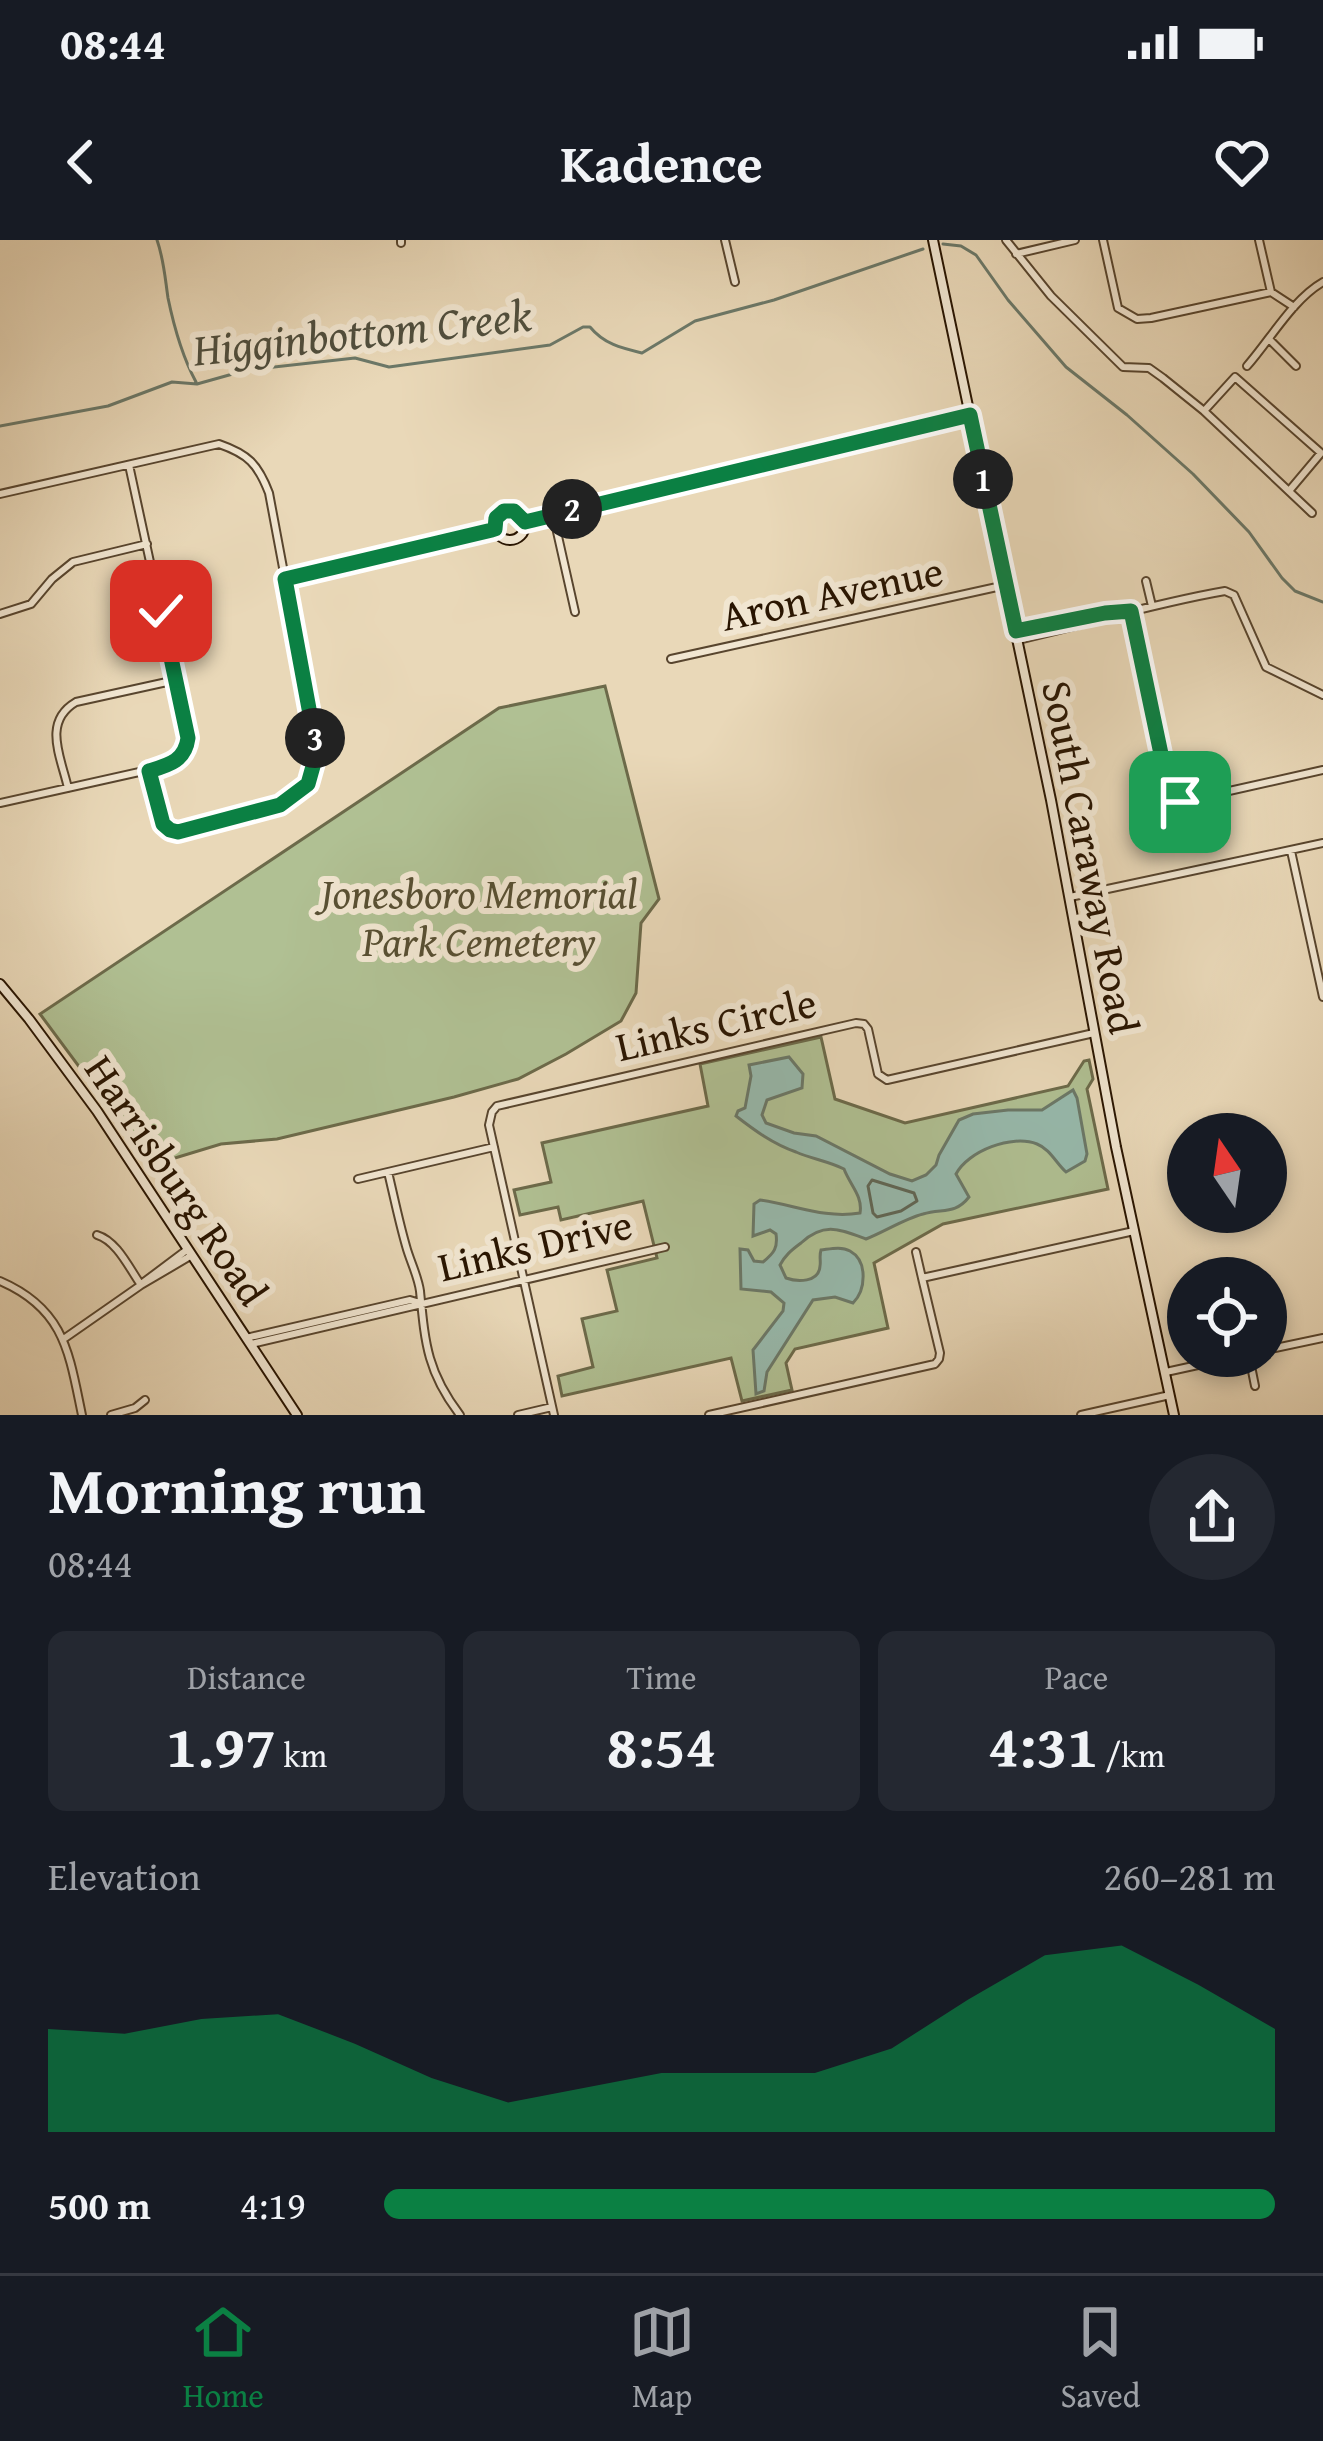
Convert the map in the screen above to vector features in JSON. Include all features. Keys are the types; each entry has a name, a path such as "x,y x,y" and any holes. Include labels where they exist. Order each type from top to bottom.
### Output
{"street":[{"path":"725,240 735,282"},
{"name":"South Caraway Road","path":"933,240 1174,1415"},
{"path":"1006,240 1051,296 1123,367 1149,368 1204,411 1312,513"},
{"path":"1016,254 1075,240"},
{"path":"1103,240 1118,308 1137,319 1271,292"},
{"path":"1259,240 1271,292 1294,307"},
{"path":"1246,366 1294,307 1323,282"},
{"path":"1270,340 1296,366"},
{"path":"1204,411 1235,377 1321,453 1289,491"},
{"path":"525,522 970,415"},
{"path":"0,494 218,444 239,451 260,470 269,493 317,752 308,784 280,805 178,832 163,824 149,771"},
{"path":"0,803 149,771 176,761 187,747 129,465"},
{"path":"504,511 514,511 525,522 523,532 511,541 500,538 495,529 496,518 504,511"},
{"path":"553,514 575,612"},
{"path":"285,579 495,529"},
{"path":"0,614 32,604 73,562 147,544"},
{"path":"1146,581 1152,606"},
{"name":"Aron Avenue","path":"671,659 1006,586"},
{"path":"1016,636 1226,590 1266,667 1323,695"},
{"path":"1127,612 1169,792 1175,801 1323,770"},
{"path":"68,788 55,730 62,712 76,702 176,680"},
{"path":"1070,897 1323,843"},
{"path":"1292,851 1319,954 1323,997"},
{"name":"Harrisburg Road","path":"0,985 74,1079 297,1415"},
{"name":"Links Circle","path":"494,1147 489,1118 502,1103 856,1023 868,1029 878,1074 887,1080 1094,1033"},
{"path":"358,1179 494,1147 553,1411 518,1415"},
{"path":"388,1172 420,1290 435,1380 460,1415"},
{"path":"922,1278 1134,1231"},
{"path":"97,1235 111,1242 141,1285"},
{"name":"Links Drive","path":"249,1341 664,1246"},
{"path":"64,1338 190,1252"},
{"path":"709,1415 935,1364 940,1353 916,1252"},
{"path":"0,1281 29,1298 64,1338 82,1415"},
{"path":"1287,1346 1323,1338"},
{"path":"1253,1377 1255,1386"},
{"path":"1081,1415 1170,1396"},
{"path":"111,1415 146,1400"}],"green space":[{"name":"Jonesboro Memorial Park Cemetery","path":"605,686 659,899 641,923 636,993 621,1021 518,1079 277,1139 221,1144 152,1165 40,1014 499,708"},
{"path":"821,1037 835,1099 905,1123 1068,1086 1089,1060 1093,1079 1087,1089 1108,1189 943,1224 874,1263 888,1328 795,1349 786,1363 792,1390 742,1401 731,1358 562,1396 558,1376 593,1367 582,1319 617,1311 607,1270 657,1258 643,1201 561,1220 558,1207 520,1215 514,1190 551,1182 542,1143 708,1106 700,1064"}],"water":[{"path":"789,1057 803,1074 802,1088 767,1100 762,1115 766,1123 816,1136 890,1174 912,1181 926,1175 959,1120 973,1114 1042,1110 1073,1090 1087,1154 1085,1161 1066,1172 1037,1144 1004,1143 970,1158 956,1174 969,1197 959,1206 916,1216 866,1239 832,1229 809,1236 780,1265 786,1278 816,1276 821,1250 843,1249 860,1262 861,1291 853,1303 835,1297 813,1300 767,1372 764,1391 756,1394 753,1350 784,1303 771,1292 741,1289 740,1249 763,1262 776,1243 776,1234 770,1230 753,1236 754,1204 760,1200 822,1213 860,1213 858,1196 844,1169 779,1145 736,1116 745,1108 749,1065"}],"waterway":[{"path":"157,240 176,330 196,382"},
{"name":"Higginbottom Creek","path":"943,244 961,246 976,255 1066,367 1193,474 1249,532 1295,591 1323,602"},
{"name":"Higginbottom Creek","path":"0,426 108,406 172,382 197,384 247,370 355,358 389,367 550,345 583,327 642,353 695,321 774,300 923,249"}],"route":[{"path":"161,611 188,738 179,759 149,771 163,824 178,832 280,805 308,784 317,752 285,579 492,530 504,511 519,513 525,522 970,415 1016,631 1131,611 1169,792 1180,802"}]}
